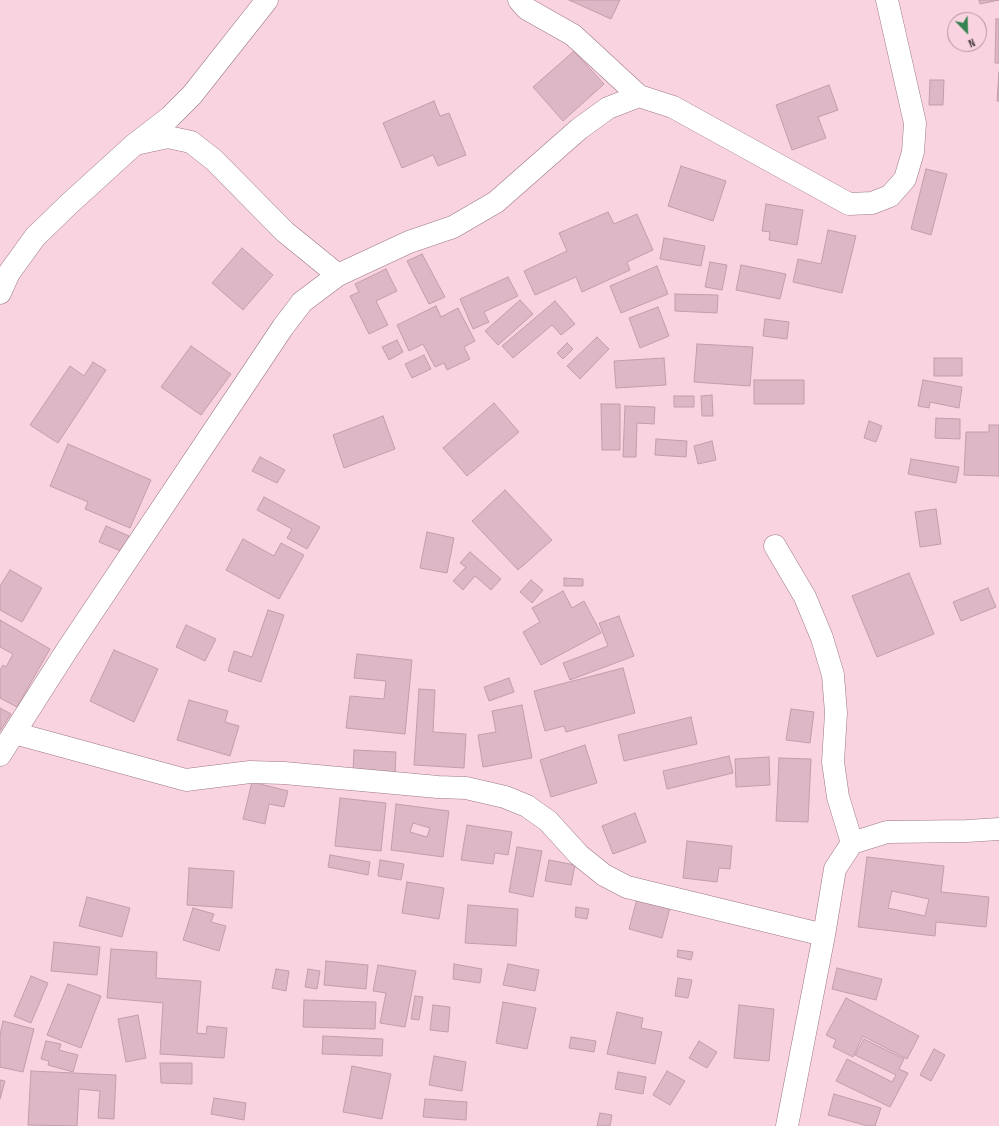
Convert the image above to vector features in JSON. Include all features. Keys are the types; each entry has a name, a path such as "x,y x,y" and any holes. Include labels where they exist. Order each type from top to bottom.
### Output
{"street":[{"path":"0,293 9,273 35,236 135,144 170,117 192,95 267,0"},
{"path":"519,0 527,9 573,35 639,96 672,107 849,204 872,203 890,196 905,179 913,152 915,123 887,0"},
{"path":"0,755 66,650 282,327 302,302 338,275 410,242 453,227 496,202 579,129 608,108 639,96"},
{"path":"135,144 168,137 191,142 214,160 284,232 338,275"},
{"path":"774,546 805,597 822,638 832,675 836,713 834,769 838,797 852,843"},
{"path":"14,733 186,780 250,772 284,773 438,787 466,788 505,797 526,806 548,821 579,855 604,875 627,887 824,935"},
{"path":"787,1126 824,935 835,869 852,843 887,832 967,832 999,829"}],"building":[{"path":"569,0 620,0 611,19"},
{"path":"979,0 999,0 980,4"},
{"path":"996,19 999,19 999,63 995,63"},
{"path":"574,51 604,84 563,121 533,87"},
{"path":"999,72 999,101 997,101"},
{"path":"930,80 944,80 943,105 929,105"},
{"path":"829,85 838,110 818,117 826,138 792,150 776,105"},
{"path":"434,101 440,116 449,113 466,155 438,166 433,155 402,168 383,123"},
{"path":"681,166 726,181 713,221 668,206"},
{"path":"926,169 947,174 931,235 911,229"},
{"path":"766,204 803,210 797,245 769,240 770,232 762,231"},
{"path":"608,212 614,224 637,214 653,250 627,262 630,270 582,292 576,277 535,295 524,271 567,251 559,233"},
{"path":"828,230 856,236 842,293 793,282 798,259 821,264"},
{"path":"664,238 705,246 701,266 660,259"},
{"path":"242,248 273,275 243,310 212,283"},
{"path":"422,254 445,297 429,304 407,261"},
{"path":"710,262 727,265 722,290 705,287"},
{"path":"741,265 786,274 780,299 736,290"},
{"path":"657,266 668,294 621,313 610,286"},
{"path":"386,269 397,291 376,301 388,325 369,334 350,296 359,292 355,284"},
{"path":"508,277 518,296 484,312 489,322 473,329 460,299"},
{"path":"675,294 718,295 717,313 675,311"},
{"path":"520,300 533,314 498,345 485,331"},
{"path":"555,301 575,324 561,335 552,325 513,358 502,346"},
{"path":"436,306 441,317 458,308 475,341 464,347 470,359 447,370 444,363 435,367 423,344 409,351 397,325"},
{"path":"658,307 669,336 640,348 629,318"},
{"path":"765,319 789,322 787,339 763,336"},
{"path":"597,337 609,349 580,379 567,366"},
{"path":"397,340 403,352 389,360 382,347"},
{"path":"567,343 573,349 563,359 557,353"},
{"path":"697,344 753,347 750,386 694,382"},
{"path":"191,346 231,374 201,415 161,387"},
{"path":"424,355 431,369 412,378 405,364"},
{"path":"664,358 666,385 616,388 614,361"},
{"path":"934,358 962,358 962,376 934,376"},
{"path":"93,362 106,370 58,443 30,425 70,366 84,376"},
{"path":"754,380 804,380 804,404 754,404"},
{"path":"923,380 962,387 959,408 930,402 929,408 918,406"},
{"path":"712,395 713,416 702,416 701,396"},
{"path":"674,396 694,396 694,407 674,407"},
{"path":"494,403 519,432 467,476 443,448"},
{"path":"601,404 620,404 620,450 602,450"},
{"path":"625,406 655,407 654,424 637,423 636,457 623,457"},
{"path":"383,416 395,449 344,468 333,435"},
{"path":"936,418 960,419 960,439 935,438"},
{"path":"869,421 882,426 876,442 864,438"},
{"path":"989,425 999,425 999,476 964,475 966,432 989,432"},
{"path":"656,439 687,441 686,457 655,455"},
{"path":"712,441 716,460 698,464 694,446"},
{"path":"68,444 151,480 130,528 85,509 88,502 50,486"},
{"path":"260,457 285,470 277,483 252,471"},
{"path":"911,459 959,467 956,483 908,474"},
{"path":"505,490 552,540 518,570 472,521"},
{"path":"264,497 320,527 307,549 287,538 292,529 257,510"},
{"path":"936,509 941,544 920,547 915,512"},
{"path":"106,526 129,536 123,552 99,542"},
{"path":"427,532 454,538 447,573 420,568"},
{"path":"243,539 274,556 281,543 304,555 279,599 226,570"},
{"path":"470,552 501,579 491,590 475,576 463,590 453,581 466,567 460,563"},
{"path":"10,570 42,588 22,622 0,610 0,586"},
{"path":"909,573 934,634 877,657 852,596"},
{"path":"564,578 583,579 583,586 564,586"},
{"path":"531,580 543,590 532,603 520,592"},
{"path":"988,588 996,607 961,621 953,602"},
{"path":"563,591 572,608 584,601 601,633 541,665 523,632 540,622 532,608"},
{"path":"268,610 284,615 261,682 228,671 234,651 252,657"},
{"path":"619,616 634,656 570,680 563,663 608,646 599,623"},
{"path":"0,620 50,649 17,707 0,698 0,670 3,665 6,667 13,654 0,647"},
{"path":"186,625 216,639 205,661 176,647"},
{"path":"114,650 158,669 134,722 90,701"},
{"path":"357,654 412,660 405,734 346,728 350,696 384,699 386,681 354,678"},
{"path":"623,668 635,713 566,732 564,726 545,731 534,691"},
{"path":"509,678 514,692 489,701 484,687"},
{"path":"419,689 435,690 433,732 466,734 464,768 414,765"},
{"path":"189,700 228,711 225,722 239,726 230,756 177,740"},
{"path":"522,705 532,758 483,767 478,735 496,732 492,711"},
{"path":"0,708 11,714 0,731"},
{"path":"791,709 814,712 810,743 786,740"},
{"path":"691,717 697,744 624,761 618,735"},
{"path":"585,745 597,783 551,797 540,760"},
{"path":"354,750 396,752 395,775 353,773"},
{"path":"729,756 733,773 667,789 663,771"},
{"path":"769,757 770,785 736,787 735,759"},
{"path":"779,758 811,759 808,822 776,821"},
{"path":"252,782 288,791 284,807 269,804 265,824 243,819"},
{"path":"340,798 386,803 381,851 335,846"},
{"path":"396,804 449,811 443,857 391,850","holes":["413,823 430,828 427,837 410,832"]},
{"path":"635,813 646,842 613,854 602,826"},
{"path":"467,825 512,832 508,855 495,853 493,864 461,860"},
{"path":"687,841 732,846 730,869 719,868 717,882 683,878"},
{"path":"517,847 542,851 533,897 509,892"},
{"path":"330,855 370,862 368,875 328,867"},
{"path":"867,857 944,866 941,892 989,897 986,927 936,922 935,936 858,927","holes":["892,891 929,899 925,916 888,908"]},
{"path":"380,860 404,864 401,880 378,876"},
{"path":"549,860 575,865 571,885 545,881"},
{"path":"189,868 234,871 232,908 187,905"},
{"path":"407,882 444,888 439,919 402,913"},
{"path":"87,897 130,908 122,937 79,926"},
{"path":"637,899 670,908 662,938 629,929"},
{"path":"468,905 518,909 516,946 465,943"},
{"path":"576,907 589,909 587,919 575,917"},
{"path":"193,908 214,914 211,922 226,926 219,951 183,940"},
{"path":"54,942 100,947 97,975 51,971"},
{"path":"111,949 157,952 156,978 201,981 197,1033 206,1034 207,1026 227,1028 224,1058 160,1054 163,1003 107,998"},
{"path":"678,950 693,952 691,960 677,957"},
{"path":"326,961 368,965 366,989 324,985"},
{"path":"454,964 482,969 480,983 453,979"},
{"path":"508,964 539,970 535,991 503,985"},
{"path":"378,965 416,971 405,1027 380,1023 386,993 373,991"},
{"path":"837,968 882,979 876,1000 832,989"},
{"path":"276,969 289,971 286,991 272,988"},
{"path":"308,969 320,971 317,989 305,987"},
{"path":"31,976 48,983 31,1023 14,1016"},
{"path":"678,978 692,980 688,998 675,996"},
{"path":"68,984 101,996 81,1048 47,1035"},
{"path":"415,996 423,997 419,1020 411,1019"},
{"path":"846,998 919,1036 907,1059 863,1036 853,1057 833,1047 836,1040 826,1035"},
{"path":"304,1000 376,1002 375,1029 303,1027"},
{"path":"503,1002 536,1008 527,1049 496,1043"},
{"path":"433,1005 450,1007 448,1032 430,1030"},
{"path":"739,1005 774,1009 769,1061 734,1058"},
{"path":"617,1012 643,1018 641,1028 662,1032 655,1064 607,1054"},
{"path":"138,1015 146,1058 126,1062 118,1019"},
{"path":"3,1021 34,1029 23,1072 0,1067 0,1035"},
{"path":"323,1036 383,1039 382,1056 322,1054"},
{"path":"571,1037 596,1041 594,1052 569,1048"},
{"path":"864,1039 904,1059 899,1069 908,1073 890,1107 836,1081 847,1059 892,1082 896,1075 855,1055"},
{"path":"46,1041 61,1044 59,1050 78,1055 73,1072 48,1065 49,1061 41,1059"},
{"path":"699,1041 717,1052 707,1068 689,1058"},
{"path":"934,1049 945,1055 931,1081 920,1075"},
{"path":"434,1056 466,1062 462,1091 429,1085"},
{"path":"160,1063 192,1063 192,1084 161,1083"},
{"path":"352,1066 391,1074 382,1119 343,1112"},
{"path":"31,1071 116,1075 114,1119 98,1118 100,1091 79,1089 77,1126 28,1125"},
{"path":"667,1071 685,1081 670,1105 653,1095"},
{"path":"618,1072 646,1077 643,1094 615,1089"},
{"path":"0,1080 5,1081 0,1099"},
{"path":"834,1094 881,1108 875,1126 868,1126 828,1115"},
{"path":"214,1098 246,1103 244,1120 211,1114"},
{"path":"425,1099 467,1102 466,1120 423,1117"},
{"path":"600,1113 612,1115 610,1126 597,1126"}]}
